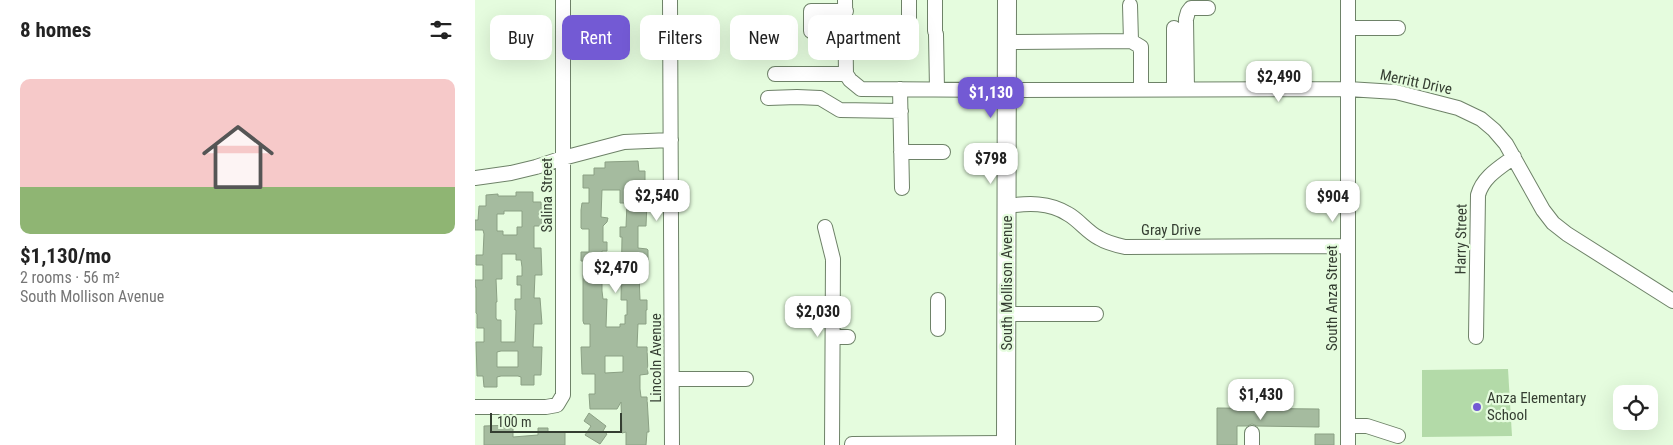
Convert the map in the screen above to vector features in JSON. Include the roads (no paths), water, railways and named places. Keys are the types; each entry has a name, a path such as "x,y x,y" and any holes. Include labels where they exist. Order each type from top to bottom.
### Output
{"main road":[{"name":"South Mollison Avenue","path":"1006,444 1007,0"}],"street":[{"name":"Salina Street","path":"475,407 546,407 557,405 563,395 563,0"},
{"name":"Lincoln Avenue","path":"670,0 672,445"},
{"path":"909,0 909,15"},
{"path":"935,0 937,89"},
{"name":"South Anza Street","path":"1348,0 1348,445"},
{"path":"1130,5 1131,42"},
{"path":"775,74 846,70 845,6 811,6"},
{"path":"1181,89 1188,12 1191,8 1208,8"},
{"path":"1174,28 1181,89"},
{"path":"1348,28 1397,28"},
{"path":"1007,42 1131,42 1141,47 1141,89"},
{"name":"Merritt Drive","path":"846,70 850,80 861,89 1388,90 1458,108 1481,119 1494,130 1514,157 1543,210 1560,228 1673,301"},
{"path":"900,89 902,188"},
{"path":"768,98 820,98 840,110 901,111"},
{"path":"475,178 511,174 624,142 671,140"},
{"path":"901,152 943,152"},
{"name":"Harry Street","path":"1475,337 1478,195 1487,177 1514,157"},
{"name":"Gray Drive","path":"1007,206 1028,204 1053,207 1075,219 1098,238 1125,247 1348,246"},
{"path":"825,226 833,259 832,445"},
{"path":"938,300 938,329"},
{"path":"1007,314 1096,314"},
{"path":"833,337 848,337"},
{"path":"672,379 746,379"},
{"path":"1348,426 1367,426 1398,436"},
{"path":"852,444 1006,444"}],"place":[{"name":"Anza Elementary School","path":"1477,407"}]}
